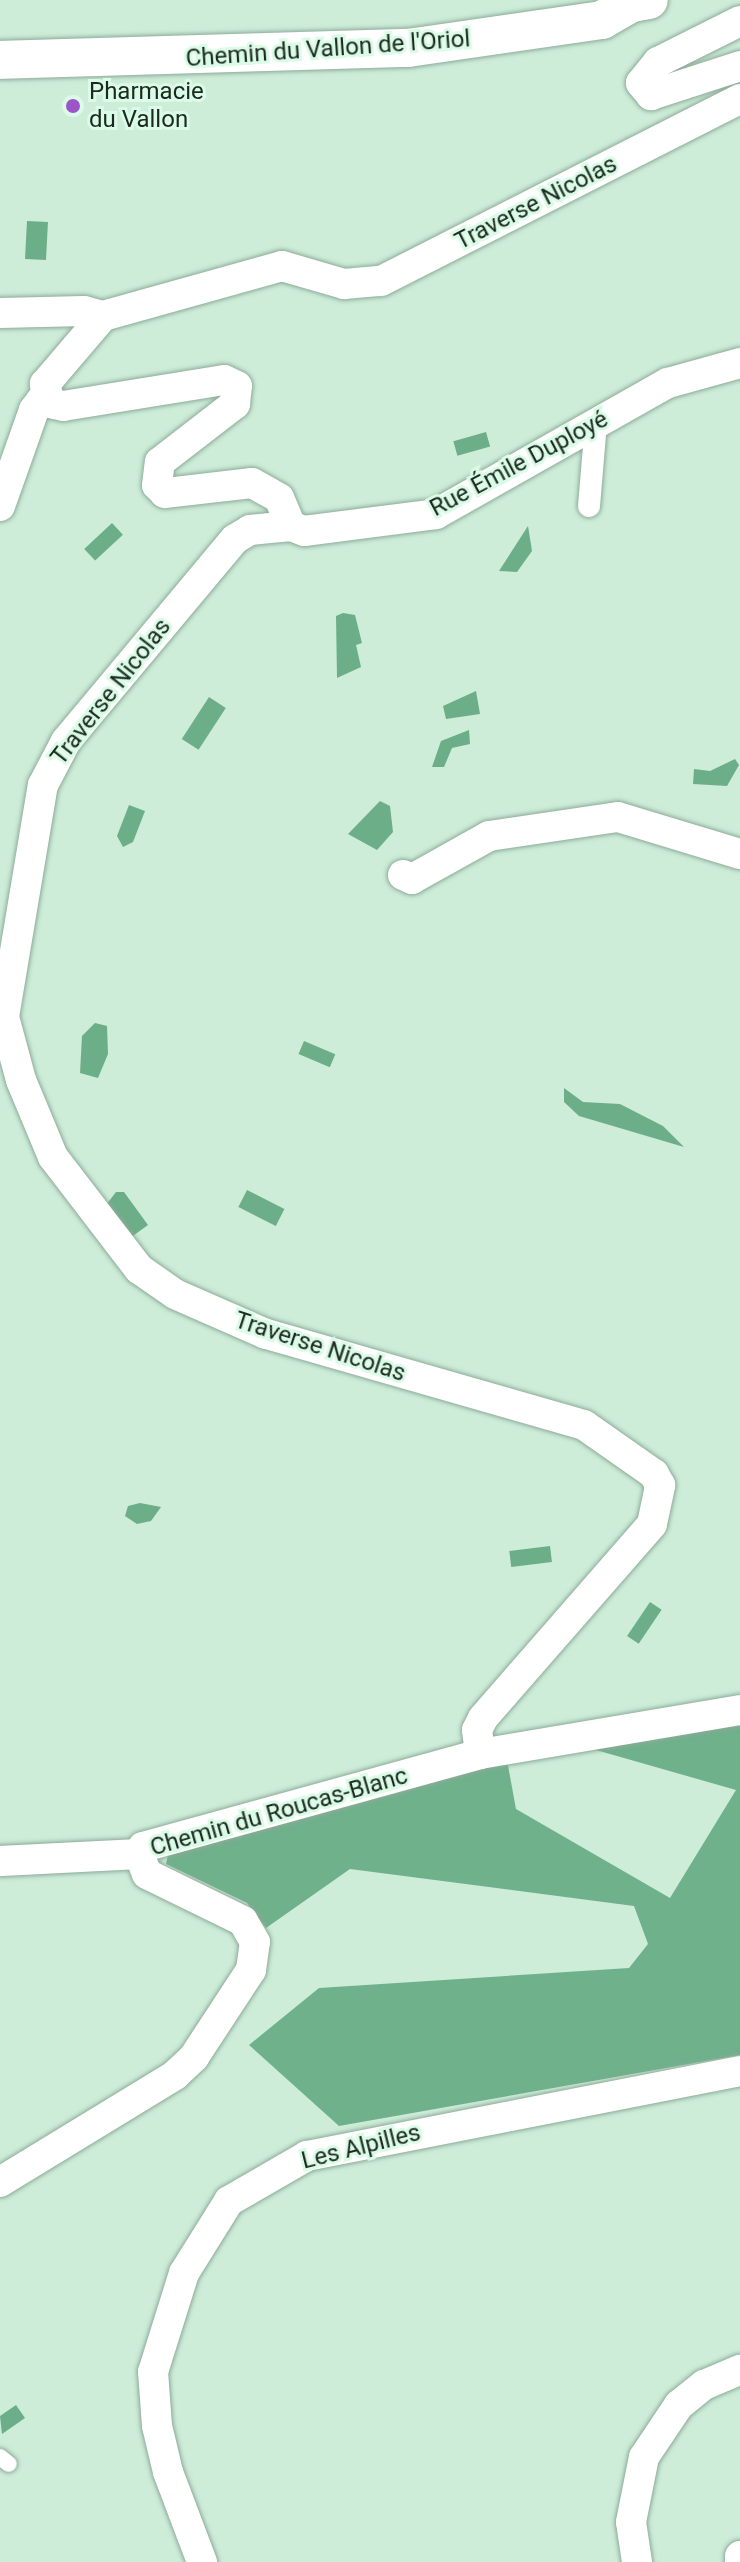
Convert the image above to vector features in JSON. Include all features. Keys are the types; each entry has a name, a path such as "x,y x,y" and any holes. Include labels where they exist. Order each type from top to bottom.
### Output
{"street":[{"name":"Chemin du Vallon de l'Oriol","path":"0,60 408,48 602,20 632,3 649,0"},
{"path":"740,21 658,62 641,83 651,95 740,66"},
{"name":"Traverse Nicolas","path":"103,316 282,266 344,284 381,281 740,99"},
{"path":"0,313 84,311 103,316 52,371 45,395 34,410 0,506"},
{"name":"Rue Émile Duployé","path":"291,526 304,531 436,514 668,383 740,363"},
{"path":"45,395 63,406 224,380 237,386 235,404 160,462 157,485 165,493 252,483 279,498 291,526"},
{"path":"589,506 596,423"},
{"name":"Traverse Nicolas","path":"291,526 250,530 235,539 55,756 43,785 4,1017 5,1035 53,1157 94,1216 139,1269 175,1294 266,1334 584,1425 654,1474 660,1496 652,1524 483,1718 477,1730 480,1754"},
{"path":"403,875 412,879 489,836 618,817 740,854"},
{"name":"Chemin du Roucas-Blanc","path":"0,2182 175,2075 194,2057 251,1970 255,1942 243,1921 147,1874 139,1854 152,1843 480,1754 740,1710"},
{"path":"0,1861 139,1854"},
{"name":"Les Alpilles","path":"202,2562 168,2472 157,2426 153,2372 184,2273 229,2201 307,2156 740,2071"},
{"path":"637,2562 631,2522 644,2457 679,2405 704,2385 740,2370"}],"shaded area":[{"path":"27,221 48,222 46,260 25,259"},
{"path":"486,432 490,446 457,456 453,441"},
{"path":"112,523 123,535 95,561 84,549"},
{"path":"528,526 532,551 517,572 499,571"},
{"path":"343,613 355,615 362,643 356,645 361,667 337,678 336,616"},
{"path":"476,691 480,714 446,719 443,706"},
{"path":"209,697 226,708 199,750 182,739"},
{"path":"469,730 470,744 452,748 444,767 432,767 441,741"},
{"path":"735,759 739,765 727,786 693,784 694,769 710,771"},
{"path":"380,801 390,806 393,832 377,850 348,834"},
{"path":"129,805 145,811 133,842 123,847 117,836"},
{"path":"95,1023 107,1026 108,1054 98,1078 80,1073 82,1036"},
{"path":"304,1041 335,1054 330,1067 299,1054"},
{"path":"564,1088 583,1102 620,1104 663,1126 684,1147 579,1116 564,1102"},
{"path":"247,1190 284,1209 276,1226 238,1207"},
{"path":"116,1192 124,1192 148,1225 130,1238 106,1205"},
{"path":"140,1503 161,1507 151,1521 137,1524 125,1516 128,1506"},
{"path":"550,1546 552,1562 511,1567 509,1551"},
{"path":"650,1602 662,1610 639,1644 627,1636"},
{"path":"740,1723 740,2055 339,2126 249,2045 319,1988 629,1968 648,1944 634,1906 350,1869 266,1928 247,1903 166,1864 169,1850 507,1760 516,1809 670,1898 736,1790 589,1748"},
{"path":"16,2405 25,2418 2,2434 0,2416"}],"place":[{"name":"Pharmacie du Vallon","path":"73,106"}]}
